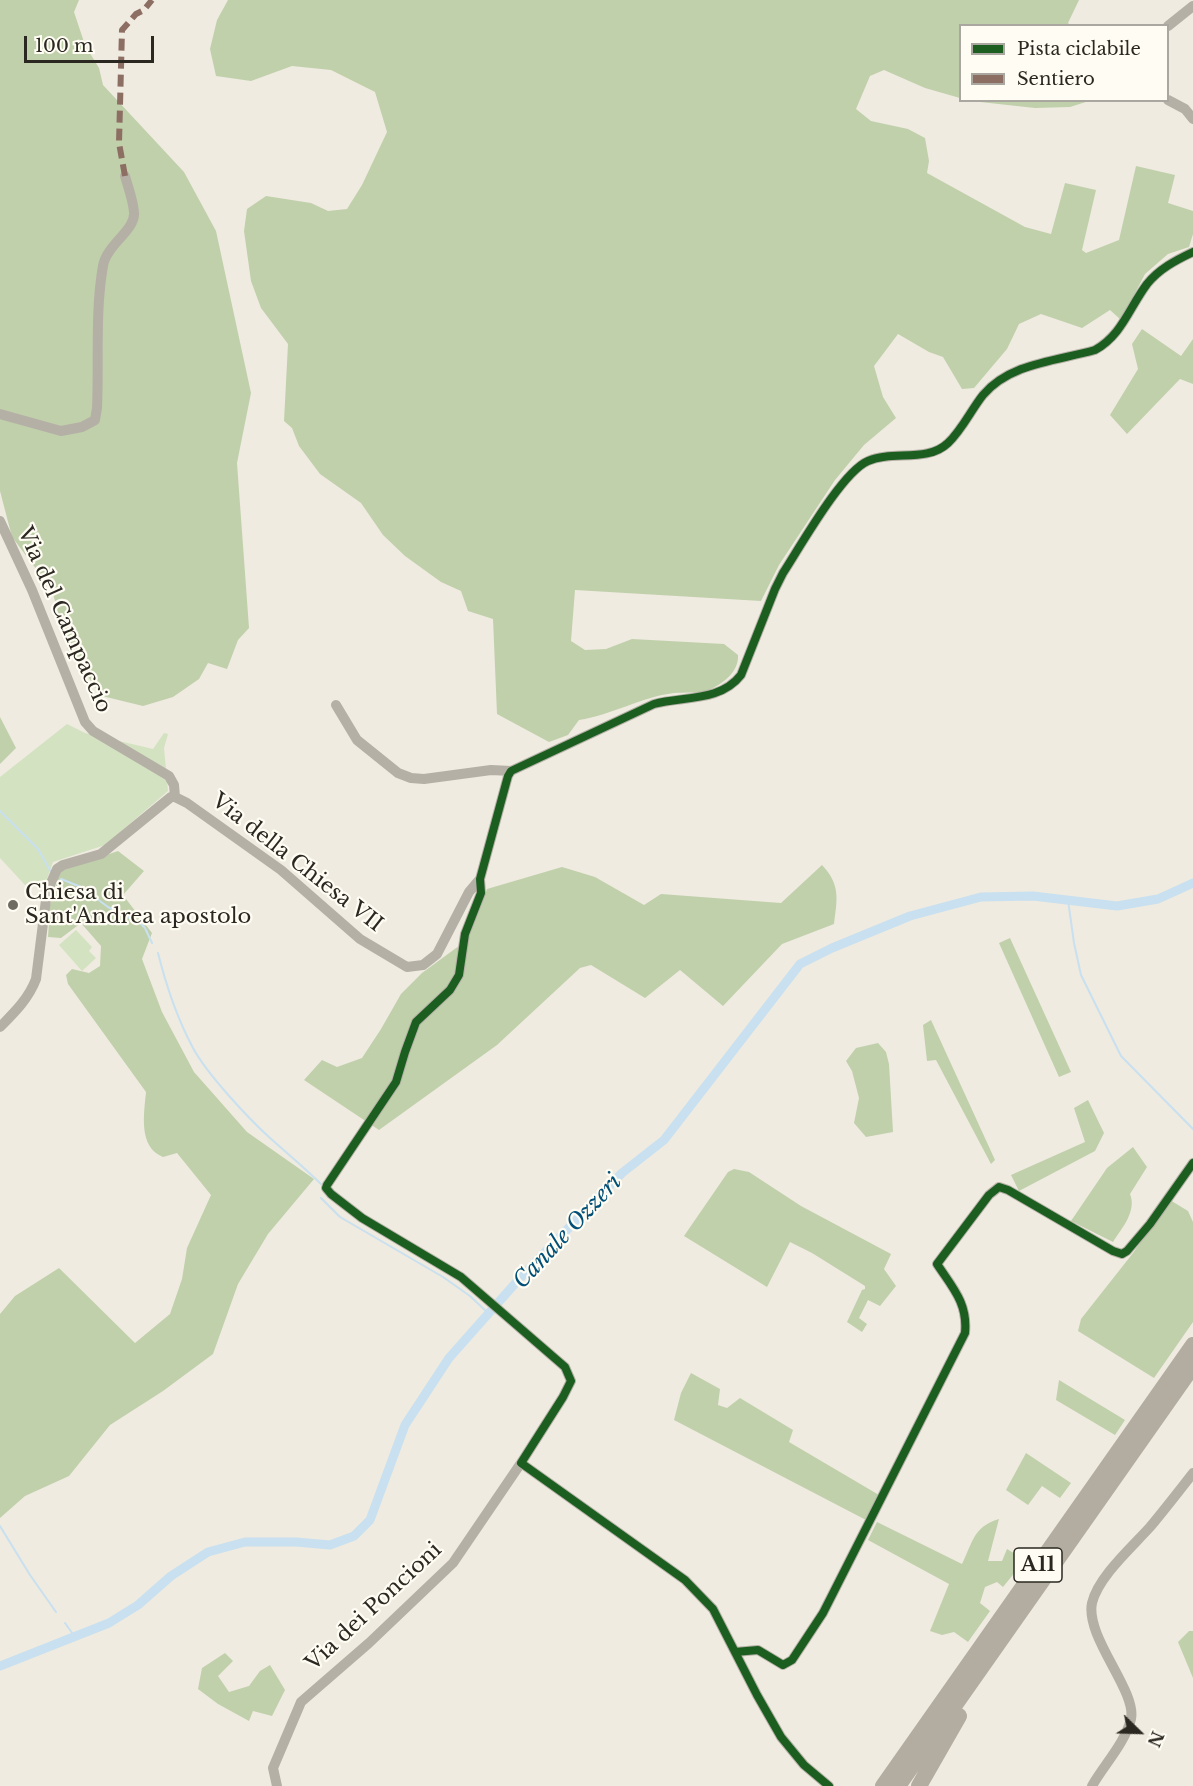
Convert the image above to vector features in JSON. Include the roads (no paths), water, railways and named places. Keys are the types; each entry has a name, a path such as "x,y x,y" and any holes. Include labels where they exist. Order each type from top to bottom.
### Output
{"highway":[{"name":"A11","path":"883,1786 1193,1344"},
{"name":"A11","path":"898,1786 1193,1366"},
{"path":"919,1786 1013,1622"}],"street":[{"path":"1169,24 1193,6"},
{"path":"1169,101 1185,109 1193,119"},
{"path":"0,414 61,431 82,427 95,420 99,300 103,263 116,241 133,223 134,213 125,176"},
{"path":"336,705 357,740 386,765 405,776 424,779 491,770 511,771 654,704 705,696 726,690 734,685 741,675 783,573 849,476 869,460 922,454 947,444 983,395 997,380 1016,370 1095,350 1106,344 1119,330 1148,283 1169,263 1193,252"},
{"name":"Via del Campaccio","path":"0,521 32,590 85,722 102,737 169,776 174,785 175,797"},
{"path":"480,879 511,771"},
{"path":"0,1027 32,990 36,979 47,892 57,869 63,865 101,854 171,797 175,797"},
{"name":"Via della Chiesa VII","path":"175,797 281,870 360,939 407,967 423,965 437,954 469,892 480,879"},
{"name":"Via dei Poncioni","path":"276,1786 273,1768 301,1702 369,1643 453,1563 564,1397 571,1381 565,1367 461,1277 362,1218 326,1188 333,1173 396,1082 416,1022 450,990 459,975 465,934 481,893 480,879"},
{"path":"735,1652 758,1650 783,1665 792,1660 823,1613 965,1333 966,1317 959,1298 936,1264 989,1195 999,1187 1122,1254 1150,1224 1193,1163"},
{"path":"521,1463 685,1580 713,1609 781,1737 804,1765 829,1786"},
{"path":"1092,1786 1128,1729 1132,1715 1129,1701 1095,1631 1091,1614 1092,1601 1105,1577 1151,1526 1193,1473"}],"waterway":[{"path":"0,811 38,849 51,872"},
{"path":"61,879 81,887 108,907 140,923 152,943"},
{"name":"Canale Ozzeri","path":"0,1666 109,1623 138,1605 171,1576 208,1552 245,1542 330,1545 354,1536 370,1520 405,1425 449,1358 520,1278 622,1173 664,1140 800,964 832,948 910,916 981,897 1033,896 1117,906 1158,899 1193,883"},
{"path":"1068,900 1081,975 1121,1056 1193,1129"},
{"path":"158,953 177,1013 199,1059 251,1119 321,1184"},
{"path":"321,1198 340,1217 443,1277 470,1296 488,1313"},
{"path":"0,1526 56,1612"},
{"path":"65,1623 75,1637"}],"place":[{"name":"Chiesa di Sant'Andrea apostolo","path":"13,905"}]}
